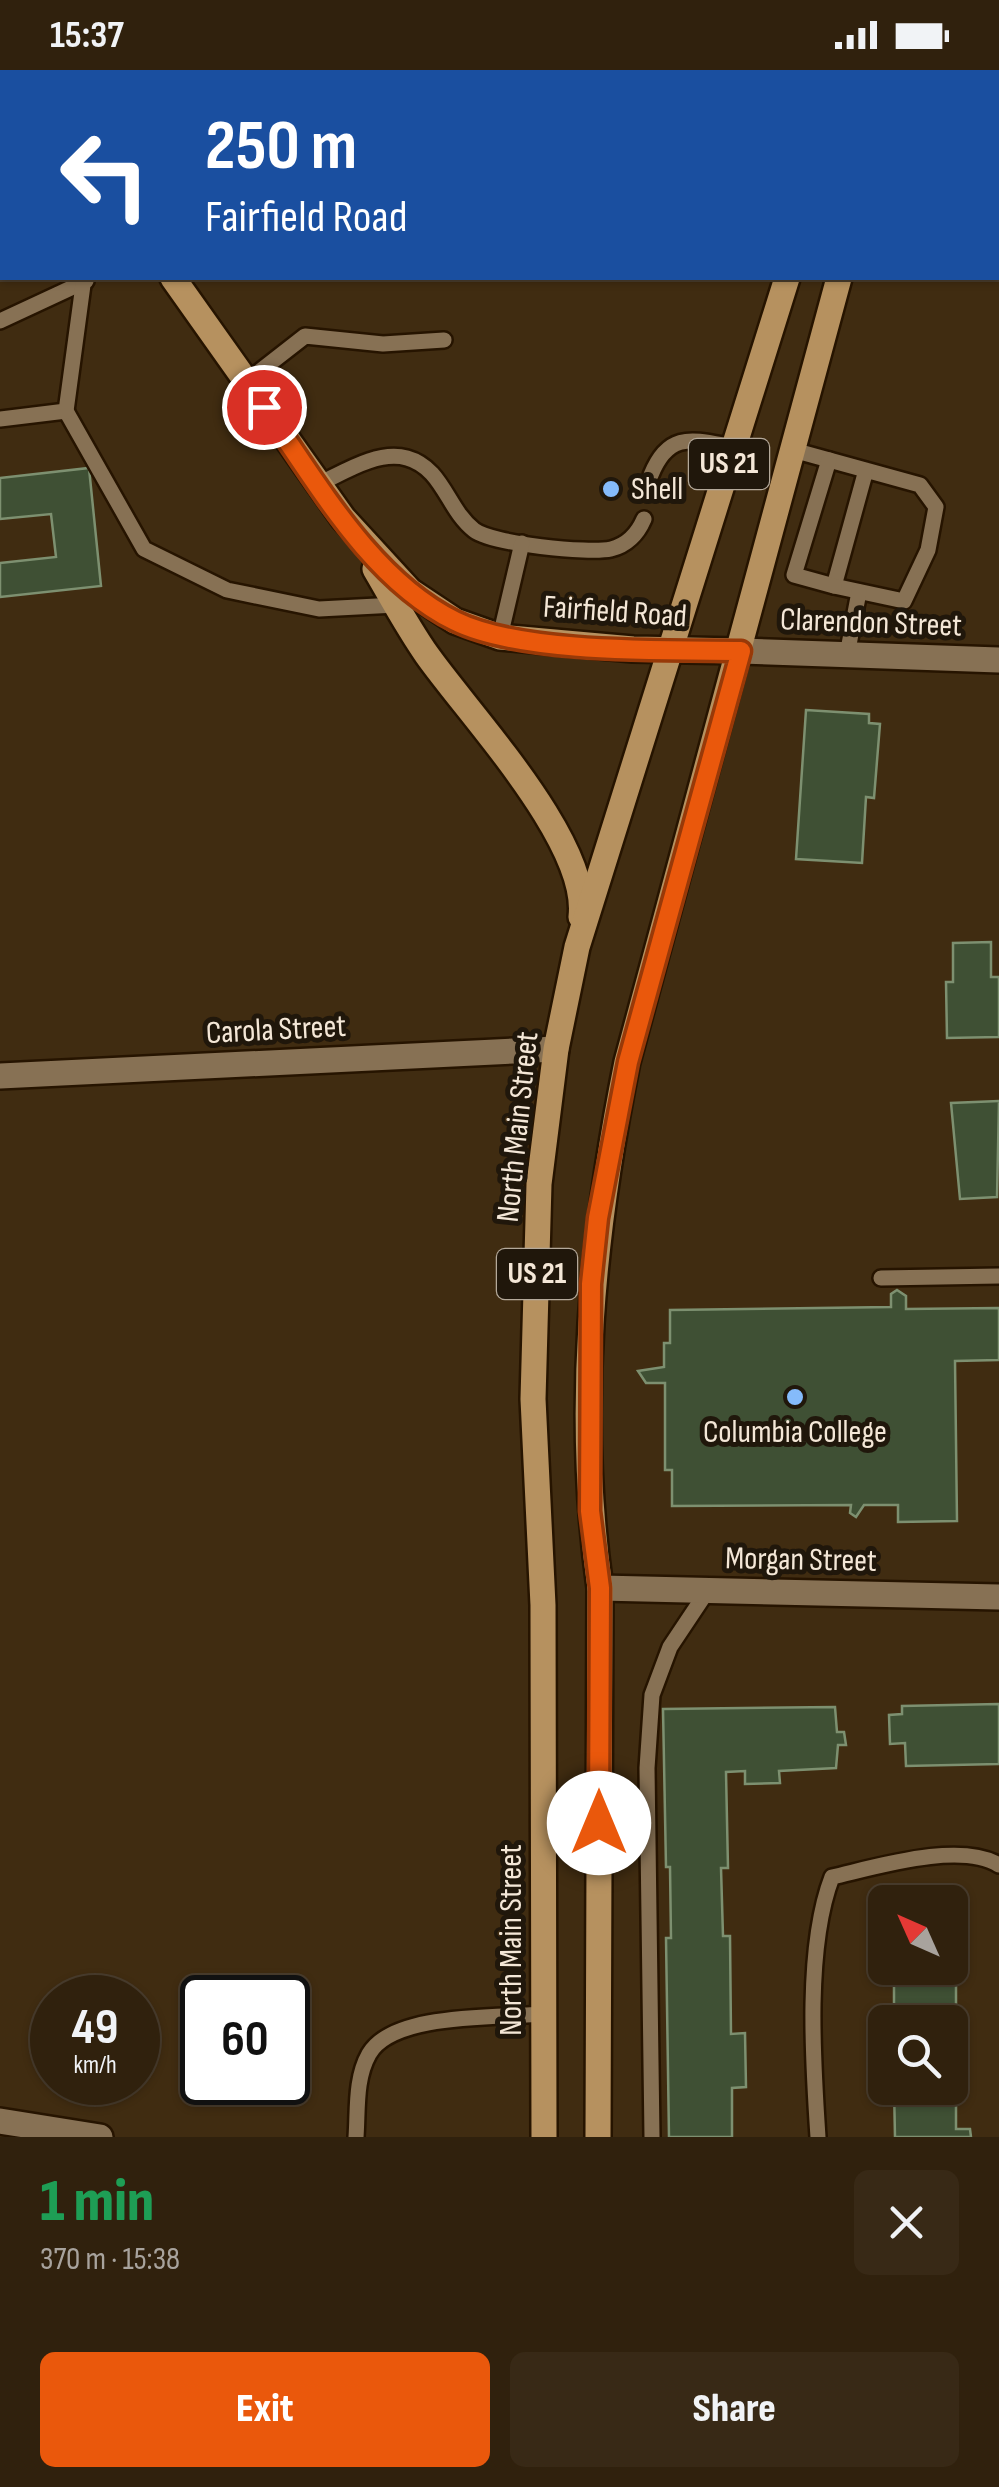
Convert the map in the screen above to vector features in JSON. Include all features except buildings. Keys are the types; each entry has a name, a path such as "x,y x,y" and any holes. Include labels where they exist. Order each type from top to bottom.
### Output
{"main road":[{"name":"Fairfield Road","path":"173,280 343,518 410,591 455,621 500,637 672,650 741,651"},
{"name":"North Main Street","path":"544,2137 542,1605 533,1399 540,1184 556,1048 577,947 786,280"},
{"name":"US 21","path":"598,2137 600,1588 590,1492 591,1284 602,1186 628,1062 838,280"},
{"path":"343,518 396,605 569,853 582,903 577,947"}],"street":[{"name":"Clarendon Street","path":"741,651 999,660"},
{"name":"Carola Street","path":"0,1076 556,1048"},
{"name":"Morgan Street","path":"600,1588 999,1597"},
{"path":"0,2121 100,2137"}],"lane":[{"path":"0,321 86,281"},
{"path":"86,281 66,412 144,549 227,590 318,609 396,605"},
{"path":"246,382 305,336 383,344 444,340"},
{"path":"0,419 66,412"},
{"path":"650,475 659,454 683,440 734,447"},
{"path":"793,450 920,484 936,507 928,550 904,601 794,575 830,460"},
{"path":"319,484 373,460 400,456 419,462 437,477 475,531 522,543 609,550 627,542 644,519"},
{"path":"834,586 866,470"},
{"path":"500,637 522,543"},
{"path":"847,654 859,592"},
{"path":"881,1278 999,1276"},
{"path":"652,2137 647,1787 652,1695 670,1647 708,1590"},
{"path":"818,2137 812,2059 820,1907 832,1877 909,1860 982,1855 999,1865"},
{"path":"356,2137 359,2080 370,2053 384,2036 408,2026 543,2014"}],"place":[{"name":"Shell","path":"611,489"},
{"name":"Columbia College","path":"795,1397"}],"route":[{"path":"264,407 374,556 410,591 455,621 500,637 633,649 741,651 628,1062 598,1218 591,1284 590,1511 600,1588 599,1823"}]}
